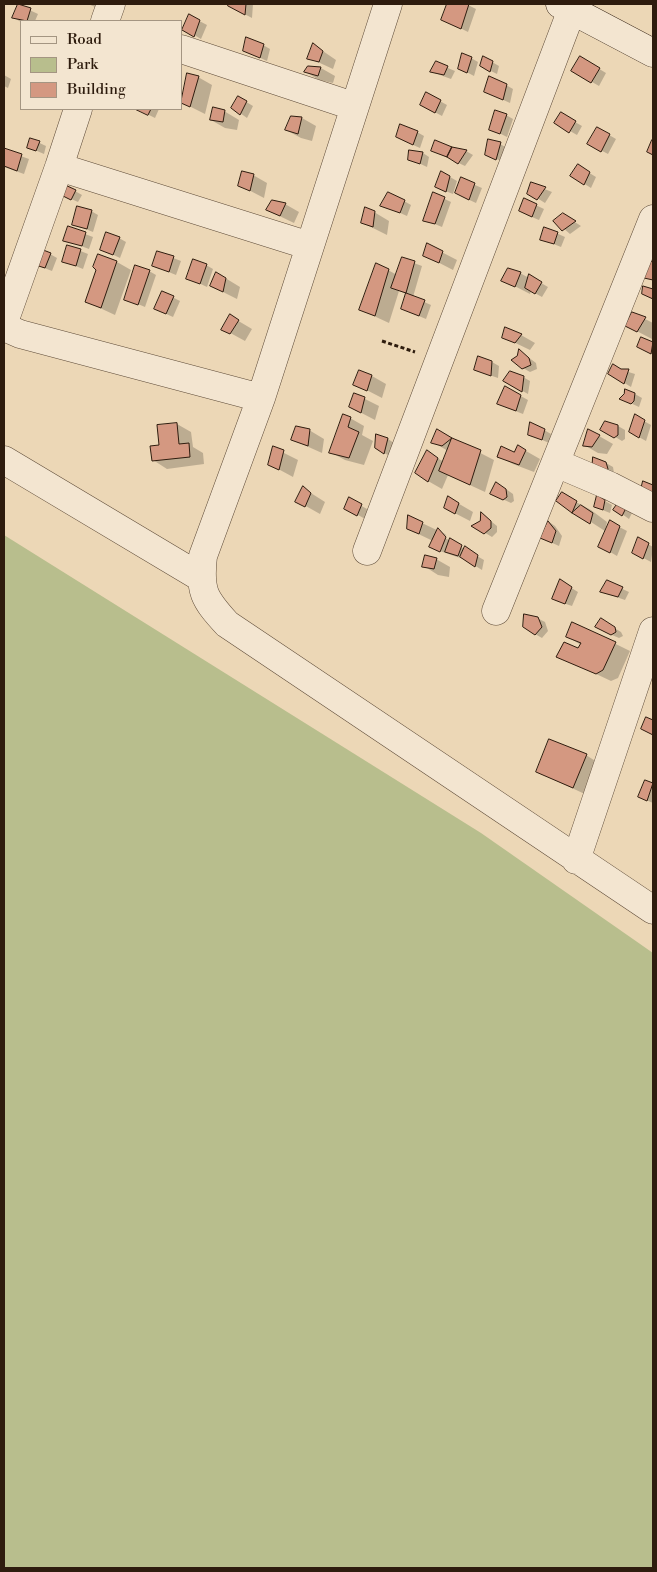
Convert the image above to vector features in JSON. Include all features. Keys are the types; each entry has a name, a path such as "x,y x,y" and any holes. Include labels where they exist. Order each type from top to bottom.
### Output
{"street":[{"path":"105,20 111,4"},
{"path":"388,4 353,106 261,398 203,556 200,577 208,603 227,624 653,910"},
{"path":"367,551 440,360 568,6 653,53"},
{"path":"182,49 353,106"},
{"path":"4,322 60,167 78,110"},
{"path":"60,167 310,246"},
{"path":"496,611 653,219"},
{"path":"4,327 20,334 261,398"},
{"path":"4,460 200,577"},
{"path":"556,463 610,486 653,508"},
{"path":"576,860 653,631"}],"path":[{"path":"382,341 440,360"}],"green space":[{"path":"4,535 481,833 653,953 653,1568 4,1568"}],"building":[{"path":"18,4 31,8 27,20 12,18"},
{"path":"228,4 246,4 245,15 228,6"},
{"path":"447,4 469,4 461,29 441,20"},
{"path":"189,14 200,20 194,37 182,30"},
{"path":"246,37 264,44 260,58 243,51"},
{"path":"313,43 323,51 319,62 307,59"},
{"path":"462,53 472,57 467,73 458,69"},
{"path":"483,56 493,61 490,72 480,66"},
{"path":"580,56 600,68 591,83 571,71"},
{"path":"436,61 448,66 444,75 430,72"},
{"path":"308,66 321,67 318,76 304,72"},
{"path":"187,73 199,76 190,107 182,103"},
{"path":"489,76 507,84 503,100 484,92"},
{"path":"426,92 441,100 435,113 420,105"},
{"path":"238,96 247,101 240,115 231,108"},
{"path":"213,107 225,110 223,122 210,120"},
{"path":"137,110 150,110 148,115"},
{"path":"495,110 507,114 500,134 489,130"},
{"path":"561,112 576,121 569,133 554,123"},
{"path":"291,116 302,117 298,134 285,130"},
{"path":"400,124 418,131 413,145 396,137"},
{"path":"597,127 610,134 601,152 587,144"},
{"path":"30,138 40,141 36,151 27,148"},
{"path":"488,139 501,142 496,160 485,155"},
{"path":"435,140 452,147 447,157 431,151"},
{"path":"653,141 653,155 647,152"},
{"path":"452,147 467,150 458,164 447,157"},
{"path":"4,148 22,154 17,171 4,166"},
{"path":"409,150 423,152 420,164 408,160"},
{"path":"578,164 590,172 584,185 570,176"},
{"path":"242,171 254,174 250,191 238,186"},
{"path":"441,171 450,176 446,192 435,187"},
{"path":"461,177 475,183 469,200 455,193"},
{"path":"531,182 546,187 537,200 527,194"},
{"path":"63,184 76,190 71,200 59,194"},
{"path":"388,192 405,200 400,213 380,206"},
{"path":"433,192 445,197 435,224 423,221"},
{"path":"524,198 537,204 532,217 519,211"},
{"path":"272,200 286,203 280,216 266,210"},
{"path":"77,206 92,210 87,229 72,225"},
{"path":"365,207 375,211 373,227 361,223"},
{"path":"563,213 576,221 562,231 553,221"},
{"path":"68,226 86,232 82,246 63,241"},
{"path":"544,227 558,232 554,244 540,240"},
{"path":"106,232 120,237 113,255 100,250"},
{"path":"427,243 443,251 439,263 423,256"},
{"path":"67,245 81,249 76,266 62,262"},
{"path":"38,248 51,253 45,268 32,264"},
{"path":"157,251 174,256 169,272 152,266"},
{"path":"98,254 117,261 101,308 85,302 96,270 93,267"},
{"path":"402,257 415,261 406,293 391,288"},
{"path":"193,259 207,264 200,284 186,279"},
{"path":"650,261 653,262 653,280 644,278"},
{"path":"376,263 389,269 375,316 359,310"},
{"path":"135,265 150,270 138,305 124,300"},
{"path":"508,268 521,272 515,287 501,281"},
{"path":"216,272 226,278 223,292 210,286"},
{"path":"529,274 542,282 535,294 525,288"},
{"path":"643,286 653,289 653,299 642,294"},
{"path":"162,291 174,296 166,314 154,309"},
{"path":"406,293 425,300 419,316 401,309"},
{"path":"632,312 646,317 637,332 625,326"},
{"path":"230,314 239,320 230,334 221,330"},
{"path":"505,327 522,334 515,343 502,338"},
{"path":"641,337 653,342 651,354 637,347"},
{"path":"519,349 529,358 531,365 522,369 511,360 517,356"},
{"path":"478,356 492,361 491,376 474,370"},
{"path":"613,364 621,369 629,369 624,384 608,374"},
{"path":"359,370 372,375 367,391 353,385"},
{"path":"510,371 524,376 522,392 503,381"},
{"path":"505,386 521,395 516,411 497,404"},
{"path":"625,389 635,393 634,401 631,404 619,399 624,394"},
{"path":"354,393 365,397 361,413 349,407"},
{"path":"343,414 351,417 348,427 359,432 349,458 329,453"},
{"path":"635,414 645,420 639,438 629,432"},
{"path":"605,421 618,425 618,435 614,438 600,430"},
{"path":"530,422 545,429 542,440 528,435"},
{"path":"177,423 179,444 189,443 190,457 152,461 150,446 159,445 157,425"},
{"path":"296,426 310,429 308,446 291,440"},
{"path":"437,429 452,438 442,446 431,443"},
{"path":"588,429 600,435 592,447 583,446"},
{"path":"376,434 388,438 384,454 375,448"},
{"path":"452,438 481,450 470,485 439,471"},
{"path":"518,445 526,450 519,465 497,457 501,446 514,452"},
{"path":"273,446 284,450 279,470 268,465"},
{"path":"427,450 438,458 428,482 415,473"},
{"path":"593,457 606,462 608,469 605,475 587,469 592,463"},
{"path":"643,481 653,485 653,499 640,494"},
{"path":"496,482 506,489 507,497 503,500 490,494"},
{"path":"303,486 311,493 305,507 295,502"},
{"path":"562,492 577,501 572,513 556,501"},
{"path":"597,495 605,500 603,510 594,507"},
{"path":"448,496 459,503 455,514 444,508"},
{"path":"349,497 362,504 357,516 344,509"},
{"path":"620,500 627,506 622,516 613,510"},
{"path":"581,505 593,513 590,524 572,513"},
{"path":"481,512 491,521 491,528 484,534 471,526 480,521"},
{"path":"408,515 423,522 419,534 407,529"},
{"path":"610,520 620,526 610,553 598,547"},
{"path":"548,521 556,531 552,543 540,538"},
{"path":"438,528 446,537 440,552 429,547"},
{"path":"638,537 649,543 643,559 632,553"},
{"path":"450,538 462,545 458,556 445,552"},
{"path":"465,546 478,555 475,567 460,557"},
{"path":"425,555 437,558 434,569 422,567"},
{"path":"560,579 572,587 565,604 552,599"},
{"path":"607,580 623,587 618,597 600,592"},
{"path":"524,614 538,617 542,627 535,635 523,627"},
{"path":"601,618 615,627 616,632 611,635 595,627"},
{"path":"572,622 616,642 603,670 596,674 556,657 564,642 578,648 581,643 566,637"},
{"path":"646,717 653,720 653,735 641,729"},
{"path":"549,739 587,754 573,788 536,772"},
{"path":"645,780 653,783 647,801 638,797"}]}
